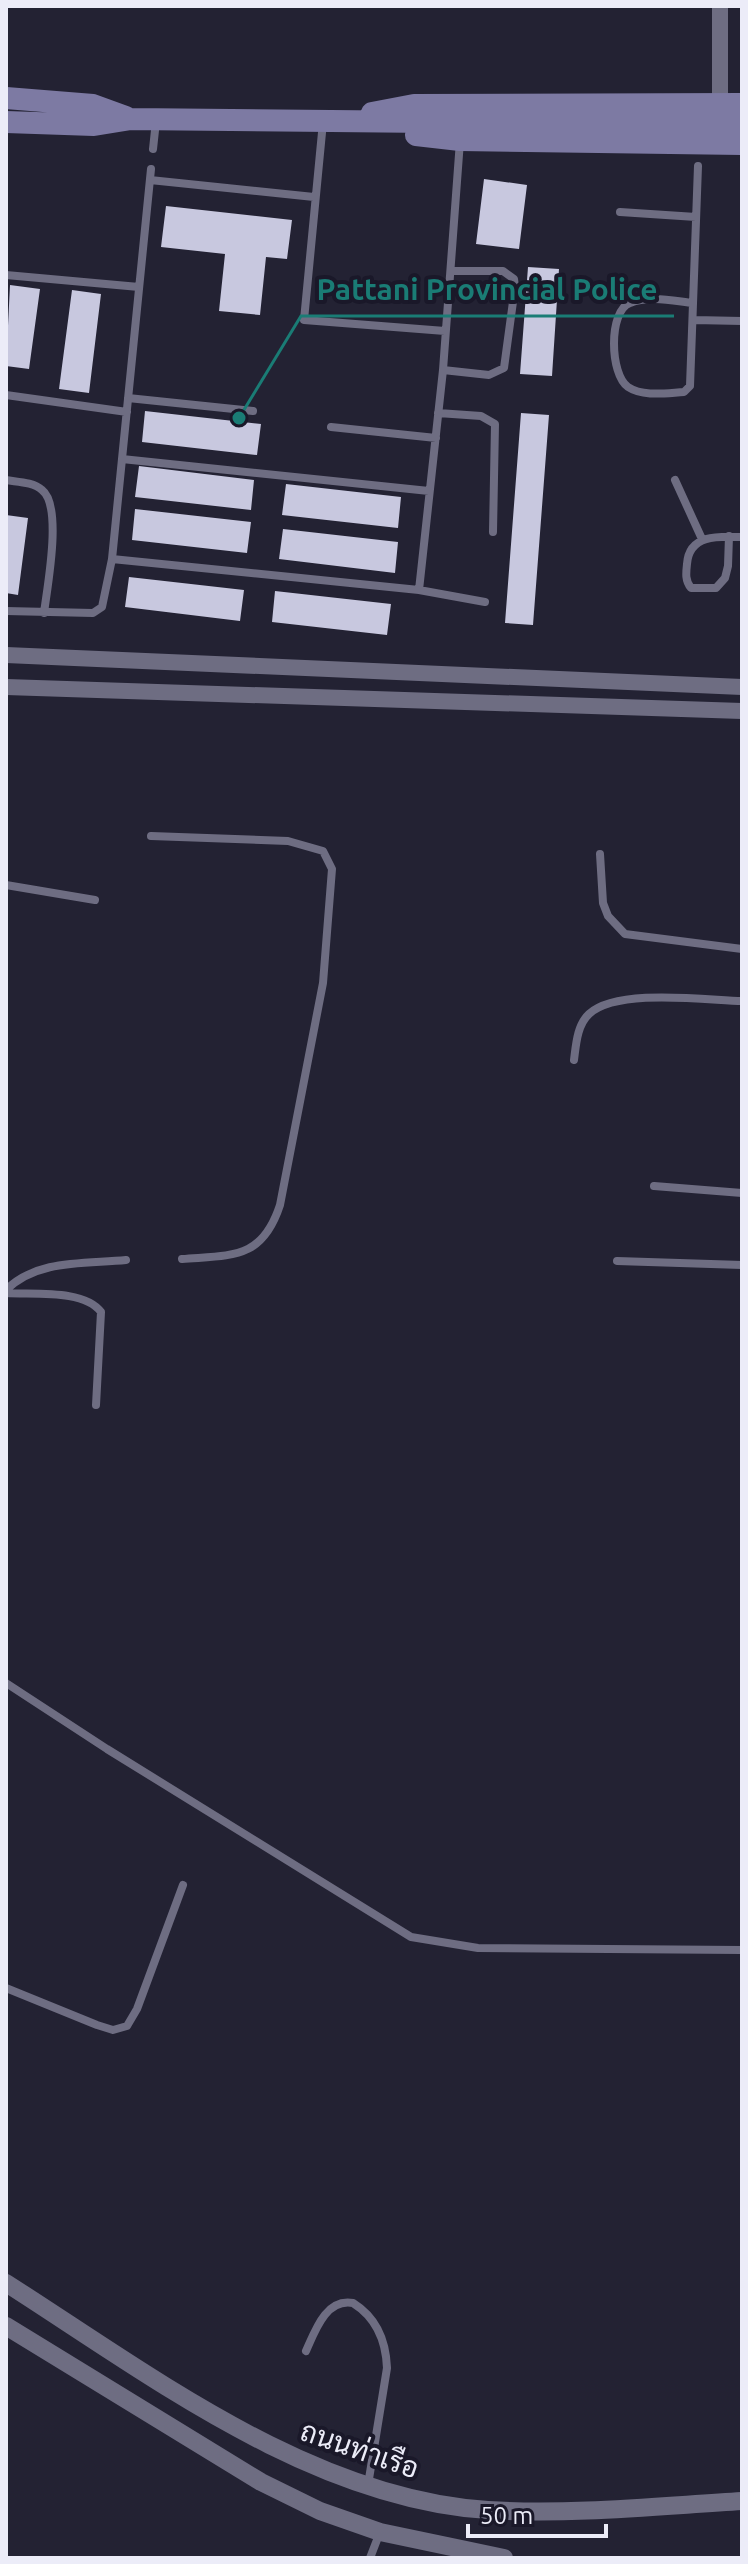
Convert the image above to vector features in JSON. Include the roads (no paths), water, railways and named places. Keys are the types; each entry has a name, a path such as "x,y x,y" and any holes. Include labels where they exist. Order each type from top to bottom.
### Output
{"main road":[{"path":"6,98 93,105 131,119"},
{"path":"323,122 414,105 731,104"},
{"path":"6,122 94,125 131,119 742,125"},
{"path":"323,122 460,140 742,144"}],"street":[{"path":"720,6 731,104"},
{"path":"6,655 742,687"},
{"path":"6,687 742,711"},
{"name":"ถนนท่าเรือ","path":"6,2283 245,2432 295,2460 368,2486 428,2501 486,2510 561,2511 742,2501"},
{"path":"6,2326 261,2482 320,2511 380,2532 504,2558"}],"lane":[{"path":"153,149 156,121"},
{"path":"323,122 305,322 445,331"},
{"path":"419,590 443,370 460,140"},
{"path":"693,303 649,299 627,303 622,308 616,328 615,362 625,385 637,392 684,392 690,386 698,166"},
{"path":"6,611 99,611 112,559 151,169"},
{"path":"150,180 314,197"},
{"path":"620,212 696,217"},
{"path":"443,370 489,375 504,368 515,287 514,279 503,271 451,271"},
{"path":"6,275 139,287"},
{"path":"694,320 742,321"},
{"path":"6,395 127,412"},
{"path":"128,398 253,411"},
{"path":"438,413 481,416 495,424 493,532"},
{"path":"331,427 436,438"},
{"path":"122,459 429,491"},
{"path":"6,480 33,485 43,490 49,499 53,532 44,613"},
{"path":"675,480 702,539"},
{"path":"729,536 725,578 707,590 691,588 686,581 689,553 702,539 729,536 742,537"},
{"path":"112,559 419,590 485,602"},
{"path":"151,836 288,841 323,851 332,863 323,983 273,1229 251,1249 239,1255 182,1259"},
{"path":"600,854 603,903 608,916 625,934 742,949"},
{"path":"6,885 95,900"},
{"path":"574,1060 581,1026 588,1015 605,1005 665,998 742,1001"},
{"path":"654,1186 742,1193"},
{"path":"6,1292 29,1272 45,1267 126,1260"},
{"path":"617,1261 742,1265"},
{"path":"6,1292 86,1299 101,1312 96,1405"},
{"path":"6,1683 411,1937 478,1948 742,1950"},
{"path":"6,1988 97,2025 113,2030 127,2026 137,2009 183,1885"},
{"path":"306,2351 326,2314 337,2304 353,2303 377,2327 386,2353 387,2368 368,2486"},
{"path":"370,2558 380,2532"}],"place":[{"name":"Pattani Provincial Police","path":"239,418"}]}
